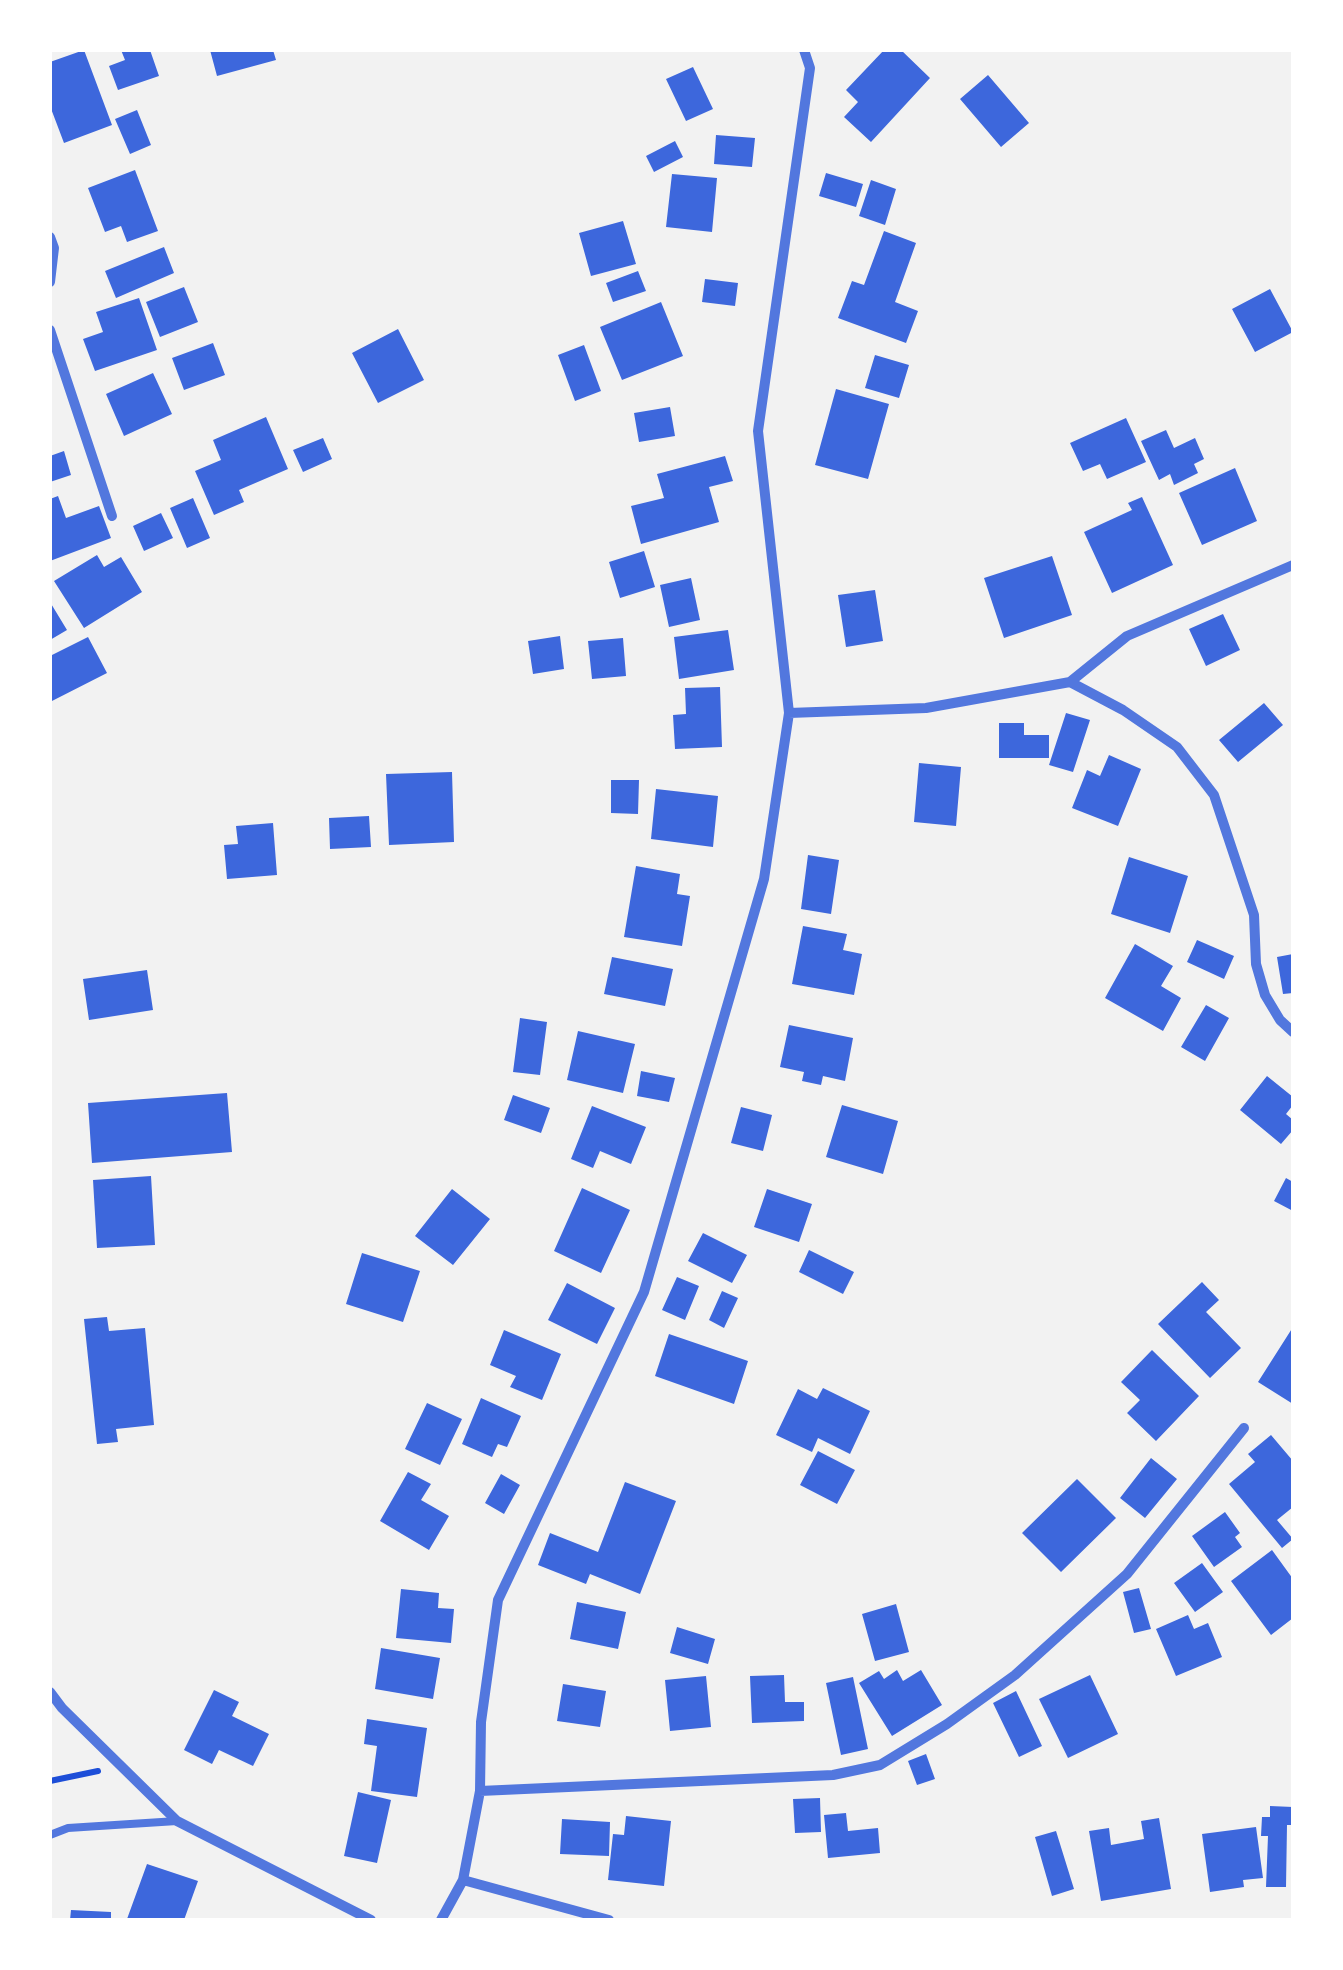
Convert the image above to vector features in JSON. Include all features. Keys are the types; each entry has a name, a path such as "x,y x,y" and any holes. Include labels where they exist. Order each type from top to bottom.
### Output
{"street":[{"path":"440,1920 464,1880 480,1792 481,1722 498,1600 644,1292 764,879 789,712 758,431 810,68 804,50"},
{"path":"50,237 54,248 50,282"},
{"path":"50,330 112,516"},
{"path":"789,712 926,708 1070,682 1127,636 1293,565"},
{"path":"1070,682 1123,710 1176,747 1214,794 1254,914 1256,964 1265,995 1280,1020 1293,1032"},
{"path":"480,1792 833,1776 880,1765 1015,1675 1127,1574 1244,1428"},
{"path":"50,1692 178,1821 371,1920"},
{"path":"464,1880 609,1920"}],"lane":[{"path":"50,1835 68,1828 178,1821"}],"path":[{"path":"50,1781 122,1765"}],"building":[{"path":"84,50 112,125 64,143 50,106 50,62"},
{"path":"121,50 150,50 159,76 118,90 109,66 125,60"},
{"path":"210,50 273,50 276,60 217,76"},
{"path":"884,50 901,50 930,78 871,142 844,117 858,102 846,90"},
{"path":"693,67 713,109 686,121 666,79"},
{"path":"988,75 1029,123 1001,147 960,99"},
{"path":"137,110 151,145 130,154 115,119"},
{"path":"716,135 755,138 752,167 714,164"},
{"path":"675,141 683,157 654,172 646,156"},
{"path":"135,170 158,231 127,242 121,226 105,232 88,188"},
{"path":"826,173 863,184 856,207 819,196"},
{"path":"672,174 717,178 712,232 666,227"},
{"path":"871,180 896,189 885,225 859,216"},
{"path":"623,221 636,264 591,276 579,233"},
{"path":"884,231 916,243 895,302 918,311 906,343 838,318 852,281 864,285"},
{"path":"164,247 174,273 116,298 105,271"},
{"path":"638,271 646,291 613,302 606,283"},
{"path":"705,279 738,283 735,306 702,302"},
{"path":"184,287 198,322 160,337 146,302"},
{"path":"1270,289 1293,332 1255,352 1232,309"},
{"path":"139,298 157,350 95,371 83,339 103,332 96,312"},
{"path":"661,302 683,356 622,380 600,327"},
{"path":"398,329 424,380 378,403 352,353"},
{"path":"213,343 225,375 184,390 172,358"},
{"path":"584,345 601,391 575,401 558,355"},
{"path":"875,355 909,365 899,398 865,388"},
{"path":"153,373 172,414 124,436 106,394"},
{"path":"836,389 889,404 868,479 815,465"},
{"path":"670,407 675,436 639,442 634,413"},
{"path":"266,417 288,469 239,490 244,502 214,515 195,471 221,460 213,440"},
{"path":"1126,418 1146,462 1107,479 1100,464 1083,471 1070,443"},
{"path":"1166,430 1174,448 1195,438 1204,459 1194,464 1198,473 1174,485 1170,474 1159,480 1141,441"},
{"path":"323,438 332,459 303,472 293,450"},
{"path":"64,451 71,475 50,482 50,456"},
{"path":"725,456 733,481 709,487 719,522 641,544 631,506 664,498 657,474"},
{"path":"1235,468 1257,521 1202,545 1179,493"},
{"path":"58,496 66,518 99,506 111,538 50,561 50,499"},
{"path":"1142,497 1173,565 1112,593 1084,532 1132,510 1128,503"},
{"path":"193,498 210,538 187,548 170,508"},
{"path":"161,513 173,538 144,551 133,526"},
{"path":"644,551 655,587 620,598 609,562"},
{"path":"97,555 104,567 121,557 142,592 84,628 54,581"},
{"path":"1052,556 1072,615 1004,638 984,578"},
{"path":"691,578 700,620 669,627 660,585"},
{"path":"875,590 883,641 846,647 838,595"},
{"path":"50,602 67,630 50,640"},
{"path":"1223,614 1240,650 1206,666 1189,629"},
{"path":"728,630 734,670 679,679 674,637"},
{"path":"560,636 564,669 533,674 528,641"},
{"path":"88,637 107,673 50,702 50,656"},
{"path":"623,638 626,676 592,679 588,641"},
{"path":"720,687 722,747 675,749 673,715 686,714 685,688"},
{"path":"1264,703 1283,725 1238,762 1219,740"},
{"path":"1066,713 1090,720 1073,772 1049,765"},
{"path":"999,723 1024,723 1024,735 1049,735 1049,758 999,758"},
{"path":"1109,755 1141,769 1118,826 1072,808 1087,770 1100,776"},
{"path":"919,763 961,767 956,826 914,822"},
{"path":"452,772 454,842 389,845 386,774"},
{"path":"611,780 639,780 638,814 611,813"},
{"path":"656,789 718,796 713,847 651,839"},
{"path":"369,816 371,847 330,849 329,818"},
{"path":"273,823 277,875 227,879 224,845 238,844 236,826"},
{"path":"808,855 839,860 831,914 801,909"},
{"path":"1129,857 1188,876 1170,933 1111,914"},
{"path":"636,866 680,874 677,894 690,896 682,946 624,937"},
{"path":"803,926 847,934 843,950 862,954 854,995 792,984"},
{"path":"1197,940 1234,956 1224,979 1187,962"},
{"path":"1135,944 1173,966 1161,986 1181,998 1163,1031 1105,998"},
{"path":"1293,954 1293,993 1283,994 1277,957"},
{"path":"612,957 673,969 665,1006 604,994"},
{"path":"147,970 153,1010 89,1020 83,979"},
{"path":"1206,1005 1229,1018 1205,1061 1181,1047"},
{"path":"520,1018 547,1022 540,1075 513,1072"},
{"path":"789,1025 853,1038 845,1081 823,1076 821,1085 802,1081 804,1072 780,1067"},
{"path":"578,1031 635,1044 623,1093 567,1080"},
{"path":"641,1071 675,1078 669,1102 637,1096"},
{"path":"1267,1076 1293,1097 1293,1105 1286,1114 1293,1120 1293,1130 1281,1144 1240,1110"},
{"path":"227,1093 232,1152 92,1163 88,1103"},
{"path":"513,1095 550,1108 541,1133 504,1120"},
{"path":"842,1105 898,1121 883,1174 826,1157"},
{"path":"592,1106 646,1127 631,1164 600,1151 593,1168 571,1159"},
{"path":"741,1107 772,1115 763,1151 731,1143"},
{"path":"151,1176 155,1245 97,1248 93,1180"},
{"path":"1286,1178 1293,1182 1293,1211 1274,1201"},
{"path":"582,1188 630,1210 601,1273 554,1251"},
{"path":"452,1189 490,1219 453,1265 415,1236"},
{"path":"767,1189 812,1204 799,1242 754,1227"},
{"path":"703,1233 747,1255 732,1283 688,1261"},
{"path":"809,1250 854,1272 843,1294 799,1272"},
{"path":"362,1253 420,1271 403,1322 346,1304"},
{"path":"677,1277 699,1286 685,1320 662,1310"},
{"path":"1202,1282 1219,1300 1206,1312 1241,1348 1210,1378 1158,1324"},
{"path":"567,1283 615,1308 597,1344 548,1320"},
{"path":"722,1291 738,1298 724,1328 709,1320"},
{"path":"107,1317 109,1331 145,1328 154,1425 116,1429 118,1442 97,1444 84,1319"},
{"path":"1293,1327 1293,1404 1258,1382"},
{"path":"504,1330 561,1354 542,1400 510,1387 516,1376 490,1365"},
{"path":"669,1334 748,1361 734,1404 655,1376"},
{"path":"1152,1350 1199,1396 1156,1441 1127,1413 1140,1400 1121,1382"},
{"path":"823,1388 870,1411 850,1454 818,1438 812,1452 776,1435 798,1389 817,1399"},
{"path":"481,1398 521,1416 507,1447 498,1444 492,1457 462,1444"},
{"path":"427,1403 462,1419 440,1465 405,1449"},
{"path":"1271,1435 1293,1461 1293,1507 1277,1520 1293,1539 1282,1548 1229,1484 1255,1462 1248,1454"},
{"path":"818,1451 855,1470 837,1504 800,1485"},
{"path":"1151,1458 1177,1479 1145,1518 1120,1498"},
{"path":"408,1472 431,1484 421,1500 449,1516 429,1550 380,1521"},
{"path":"501,1474 520,1485 504,1514 485,1503"},
{"path":"1077,1479 1116,1518 1061,1572 1022,1533"},
{"path":"625,1482 676,1501 640,1594 590,1574 586,1584 538,1565 550,1533 598,1552"},
{"path":"1225,1512 1240,1533 1235,1537 1242,1547 1214,1567 1192,1536"},
{"path":"1272,1550 1293,1579 1293,1618 1271,1635 1231,1581"},
{"path":"1202,1563 1223,1592 1195,1612 1174,1583"},
{"path":"1139,1588 1151,1629 1134,1633 1123,1592"},
{"path":"401,1589 439,1593 438,1608 454,1609 451,1643 396,1638"},
{"path":"577,1602 626,1612 618,1649 570,1639"},
{"path":"896,1604 909,1652 875,1661 862,1614"},
{"path":"1188,1615 1194,1629 1208,1623 1222,1657 1176,1676 1156,1629"},
{"path":"677,1627 715,1639 708,1664 670,1653"},
{"path":"381,1648 440,1658 433,1699 375,1689"},
{"path":"897,1670 903,1681 921,1670 942,1705 892,1736 859,1683 879,1671 884,1679"},
{"path":"784,1675 785,1702 804,1702 804,1721 752,1723 750,1676"},
{"path":"1090,1675 1118,1734 1068,1758 1039,1699"},
{"path":"706,1676 711,1727 670,1731 665,1680"},
{"path":"853,1677 868,1749 841,1755 826,1683"},
{"path":"563,1684 606,1691 600,1727 557,1721"},
{"path":"214,1690 239,1702 232,1716 269,1734 253,1766 219,1750 212,1764 184,1750"},
{"path":"1016,1691 1042,1746 1019,1757 993,1703"},
{"path":"367,1719 427,1728 417,1797 371,1791 377,1746 364,1744"},
{"path":"926,1754 935,1779 917,1785 908,1761"},
{"path":"358,1792 391,1800 377,1863 344,1856"},
{"path":"820,1798 821,1832 795,1833 793,1799"},
{"path":"1270,1806 1293,1807 1293,1825 1287,1825 1286,1887 1266,1887 1268,1836 1261,1836 1262,1817 1270,1817"},
{"path":"846,1813 848,1831 878,1828 880,1853 828,1858 824,1815"},
{"path":"626,1816 671,1821 664,1886 608,1880 613,1834 624,1835"},
{"path":"1159,1818 1171,1889 1101,1901 1089,1831 1109,1828 1111,1845 1144,1839 1141,1821"},
{"path":"562,1819 610,1822 609,1856 560,1854"},
{"path":"1256,1827 1263,1878 1243,1880 1244,1887 1210,1892 1202,1834"},
{"path":"1056,1831 1074,1889 1052,1896 1035,1837"},
{"path":"147,1864 198,1881 184,1920 127,1919"},
{"path":"71,1910 111,1912 111,1920 70,1920"}]}
